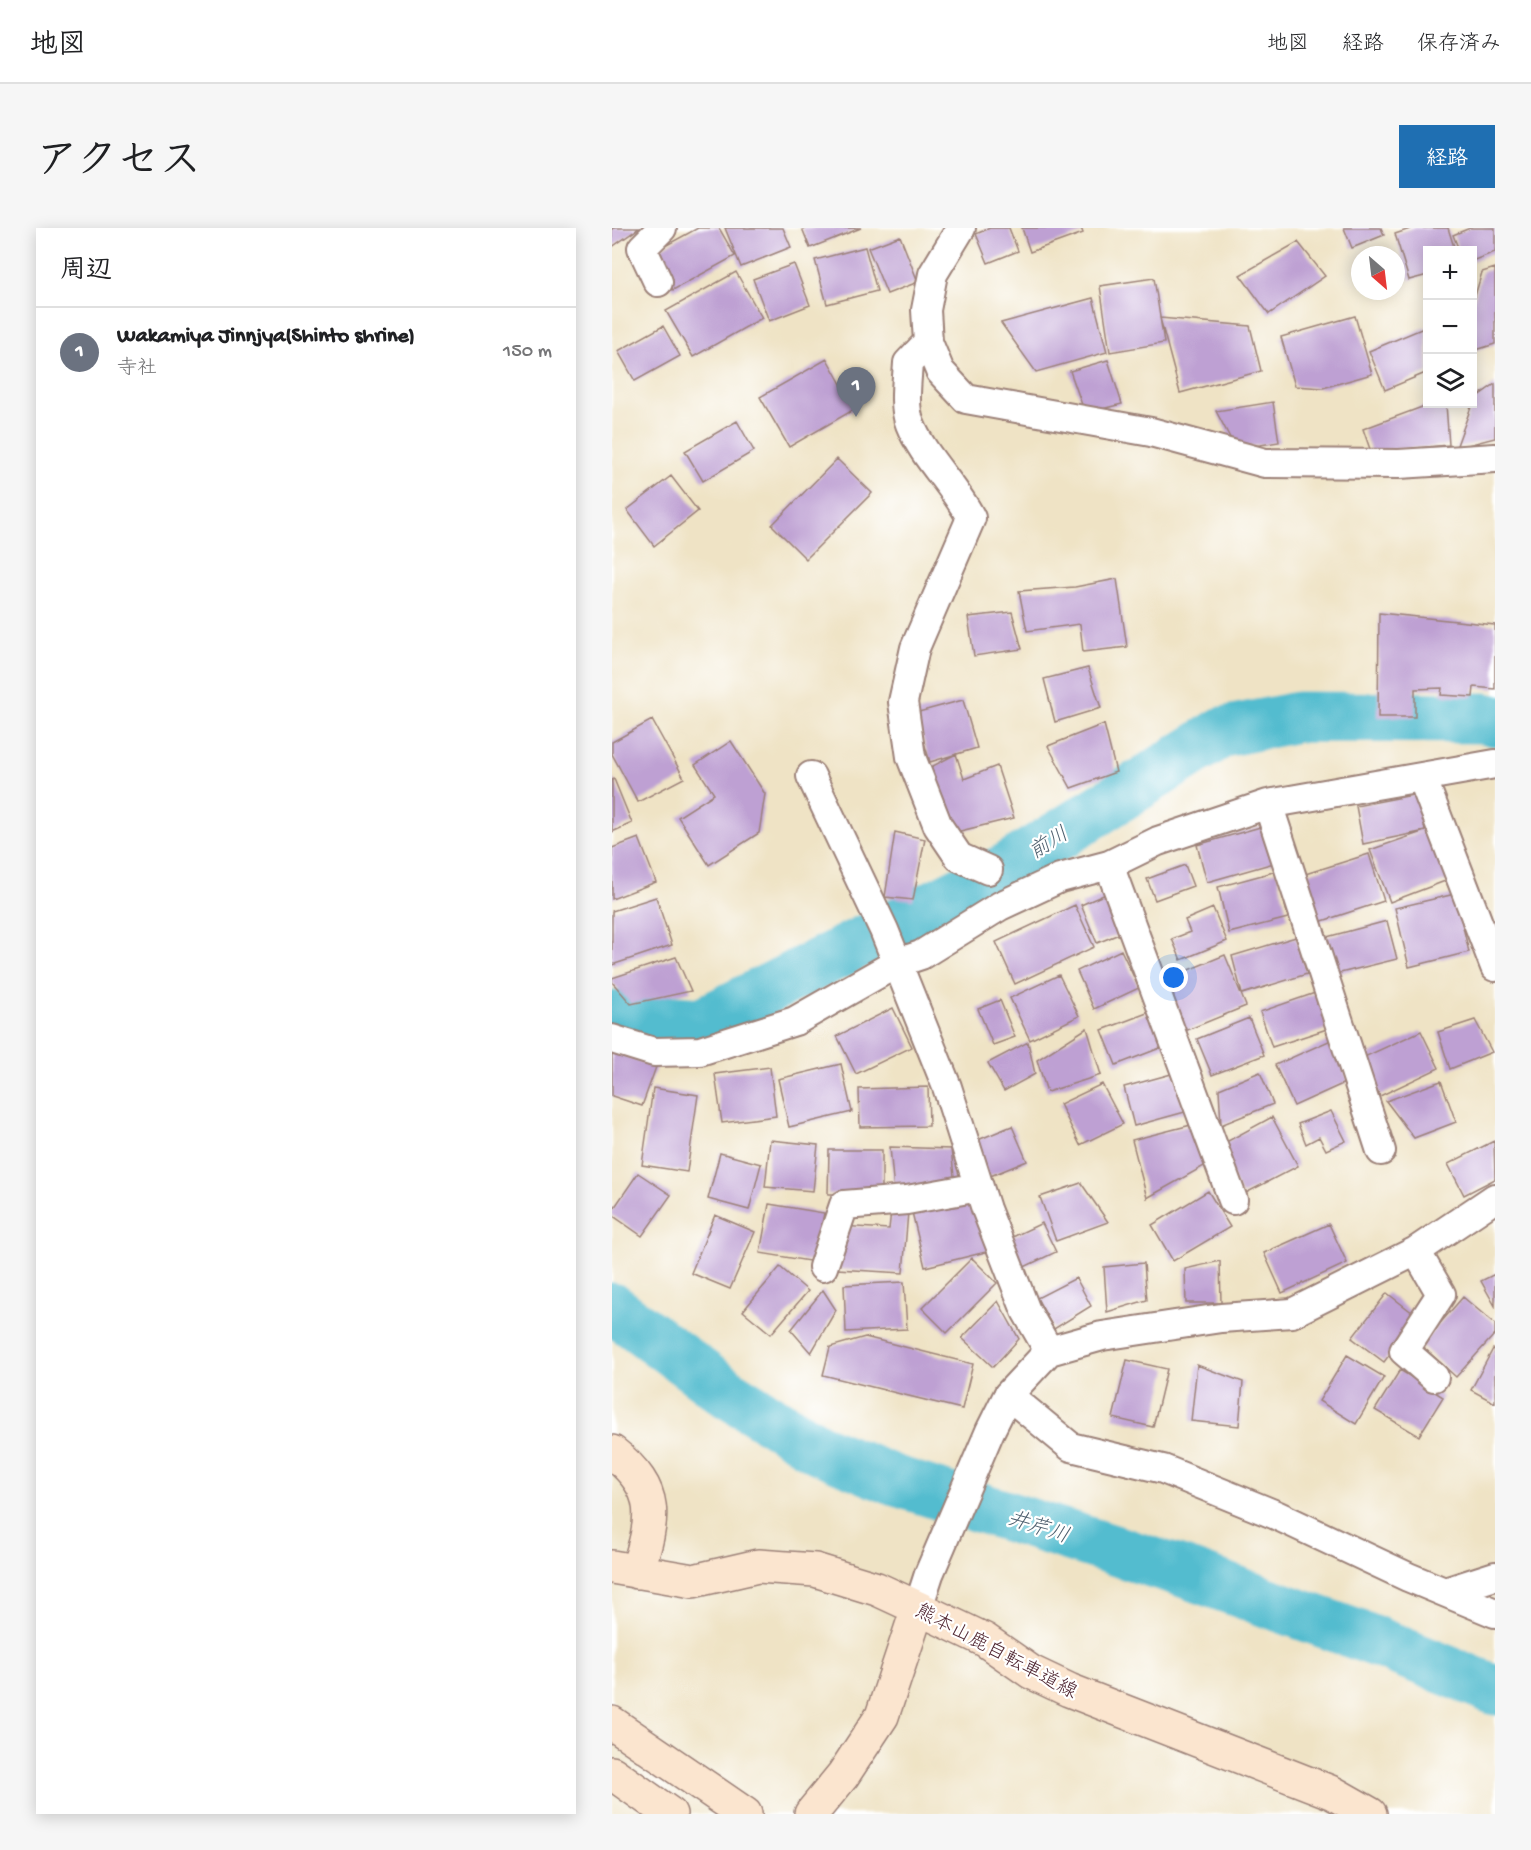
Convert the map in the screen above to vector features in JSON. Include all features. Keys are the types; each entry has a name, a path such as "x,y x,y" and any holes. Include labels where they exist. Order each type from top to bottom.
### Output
{"main road":[{"name":"熊本山鹿自転車道線","path":"612,1452 628,1464 645,1487 651,1528 624,1570 693,1581 758,1566 815,1570 877,1589 985,1640 1031,1672 1069,1690 1333,1793 1370,1814"},
{"path":"811,1814 843,1775 882,1716 918,1608"},
{"path":"612,1723 745,1814"},
{"path":"612,1773 669,1814"}],"street":[{"path":"658,282 642,248 662,228"},
{"path":"961,228 933,274 926,310 928,342 940,371 966,399 1151,432 1265,463 1399,464 1495,458"},
{"path":"928,342 908,363 907,391 910,423 939,471 960,495 971,518 915,648 903,702 911,757 938,826 959,857 988,870"},
{"path":"612,1038 654,1052 700,1051 795,1021 897,963 921,955 1000,906 1060,878 1109,865 1158,841 1268,804 1495,764"},
{"path":"811,776 897,963 947,1087 979,1187 1026,1311 1049,1351"},
{"path":"1422,777 1495,967"},
{"path":"1268,804 1381,1151"},
{"path":"1109,865 1233,1200"},
{"path":"823,1267 844,1205 908,1200 979,1187"},
{"path":"918,1608 931,1570 990,1431 1008,1395 1049,1351 1102,1336 1221,1318 1292,1312 1416,1251 1495,1198"},
{"path":"1416,1251 1441,1294 1404,1351 1434,1377"},
{"path":"1008,1395 1071,1447 1163,1469 1276,1515 1495,1613"},
{"path":"1446,1592 1495,1576"}],"building":[{"path":"612,228 639,228 612,247"},
{"path":"698,228 719,228 735,256 673,290 652,253"},
{"path":"725,228 783,228 791,247 741,267"},
{"path":"802,228 861,228 810,248"},
{"path":"990,228 1009,228 1018,251 988,263 976,234"},
{"path":"1022,228 1081,228 1083,233 1030,252"},
{"path":"1344,228 1381,228 1384,235 1357,246 1351,246"},
{"path":"1413,228 1448,228 1454,246 1423,246 1423,276 1409,280 1405,267 1405,246 1399,246 1395,234"},
{"path":"1470,228 1495,228 1495,252 1477,259 1477,246 1457,246 1453,235"},
{"path":"900,236 918,282 887,294 868,248"},
{"path":"1298,242 1325,276 1269,314 1240,275"},
{"path":"865,247 877,291 827,304 815,260"},
{"path":"794,264 810,305 769,321 753,279"},
{"path":"1495,268 1495,344 1477,350 1477,289 1482,272"},
{"path":"736,272 762,318 693,357 666,311"},
{"path":"1154,278 1164,343 1110,352 1100,286"},
{"path":"1093,298 1107,352 1036,372 1001,323"},
{"path":"1355,316 1372,374 1323,388 1295,386 1281,337"},
{"path":"1160,318 1250,326 1261,371 1180,393"},
{"path":"663,326 680,356 635,381 618,351"},
{"path":"1423,328 1423,374 1385,390 1369,351"},
{"path":"827,359 855,409 789,447 760,397"},
{"path":"1108,360 1122,404 1085,413 1070,371"},
{"path":"1495,384 1495,438 1456,448 1471,408 1477,408 1477,397"},
{"path":"1273,402 1279,442 1236,449 1216,411"},
{"path":"1423,407 1446,408 1449,445 1371,452 1363,429"},
{"path":"737,421 754,451 703,481 685,451"},
{"path":"837,459 872,493 806,559 772,525"},
{"path":"671,476 698,511 654,546 627,510"},
{"path":"1117,579 1127,647 1083,652 1080,624 1027,631 1019,591 1075,587"},
{"path":"1012,612 1022,649 974,656 968,617"},
{"path":"1379,613 1495,625 1495,689 1474,687 1473,697 1441,695 1442,688 1415,689 1415,717 1378,717"},
{"path":"1088,668 1101,708 1055,722 1044,679"},
{"path":"963,700 977,748 930,762 915,713"},
{"path":"652,720 684,778 638,802 612,754 612,742"},
{"path":"1104,724 1116,772 1071,788 1048,746"},
{"path":"731,741 765,794 759,833 709,865 678,817 714,794 695,765"},
{"path":"956,754 964,779 997,766 1014,818 956,832 929,768"},
{"path":"614,779 632,823 612,832 612,780"},
{"path":"1418,794 1425,831 1363,844 1356,806"},
{"path":"1264,826 1274,863 1207,882 1197,845"},
{"path":"1433,826 1453,878 1390,902 1370,850 1425,831"},
{"path":"895,832 925,839 913,900 885,897"},
{"path":"639,838 656,882 612,899 612,848"},
{"path":"1369,854 1384,901 1313,924 1299,876"},
{"path":"1185,865 1193,886 1155,900 1147,879"},
{"path":"1277,871 1288,918 1229,933 1218,887"},
{"path":"1108,893 1124,932 1097,943 1081,905"},
{"path":"1455,894 1469,952 1409,967 1395,908"},
{"path":"656,897 672,945 612,965 612,911"},
{"path":"1075,905 1094,947 1015,984 996,942"},
{"path":"1213,908 1227,941 1181,960 1172,939 1190,932 1185,920"},
{"path":"1387,921 1397,959 1332,975 1323,938"},
{"path":"1296,937 1307,974 1242,994 1232,956"},
{"path":"1121,950 1139,988 1094,1009 1077,971"},
{"path":"1225,955 1246,1006 1185,1031 1164,980"},
{"path":"676,957 691,991 631,1004 612,982 612,978"},
{"path":"1059,975 1079,1016 1030,1040 1010,998"},
{"path":"1318,992 1330,1028 1272,1047 1260,1012"},
{"path":"1000,1000 1015,1037 993,1045 978,1009"},
{"path":"893,1008 912,1047 856,1074 837,1036"},
{"path":"1155,1010 1168,1045 1116,1065 1102,1030"},
{"path":"1249,1018 1264,1055 1212,1075 1197,1039"},
{"path":"1475,1020 1492,1052 1450,1069 1438,1032"},
{"path":"1087,1028 1101,1075 1047,1092 1037,1060"},
{"path":"1421,1031 1439,1068 1380,1096 1362,1058"},
{"path":"1331,1040 1349,1081 1294,1106 1275,1065"},
{"path":"1028,1042 1035,1074 1004,1091 988,1063"},
{"path":"612,1051 656,1067 642,1106 612,1096"},
{"path":"841,1064 852,1112 789,1127 778,1079"},
{"path":"770,1067 776,1116 722,1123 715,1074"},
{"path":"1260,1072 1273,1104 1221,1125 1219,1089"},
{"path":"1175,1073 1185,1112 1134,1126 1124,1087"},
{"path":"1441,1081 1456,1122 1414,1138 1386,1101"},
{"path":"1102,1084 1123,1124 1080,1145 1060,1104"},
{"path":"928,1087 929,1126 860,1127 859,1089"},
{"path":"653,1088 698,1095 687,1172 642,1165"},
{"path":"1331,1111 1346,1141 1326,1150 1319,1137 1306,1144 1298,1124"},
{"path":"1272,1117 1298,1166 1242,1195 1217,1147"},
{"path":"1195,1124 1206,1165 1147,1198 1132,1140"},
{"path":"1012,1126 1027,1161 988,1177 973,1142"},
{"path":"770,1140 818,1145 813,1191 765,1187"},
{"path":"1494,1141 1495,1179 1464,1195 1448,1164"},
{"path":"890,1147 951,1149 955,1185 894,1191"},
{"path":"829,1150 882,1150 882,1194 828,1194"},
{"path":"720,1153 761,1164 749,1210 708,1199"},
{"path":"638,1173 671,1195 642,1236 612,1215 612,1211"},
{"path":"1081,1183 1108,1222 1056,1241 1040,1197"},
{"path":"1208,1191 1230,1227 1173,1261 1152,1225"},
{"path":"977,1197 990,1251 925,1267 912,1212"},
{"path":"769,1204 824,1213 815,1262 760,1253"},
{"path":"891,1211 908,1212 903,1273 837,1269 840,1226 889,1229"},
{"path":"715,1215 755,1232 730,1289 691,1273"},
{"path":"1042,1223 1056,1252 1018,1270 1004,1241"},
{"path":"1329,1224 1347,1263 1282,1293 1264,1253"},
{"path":"972,1258 997,1283 947,1333 922,1308"},
{"path":"1220,1261 1221,1303 1186,1303 1185,1269"},
{"path":"1144,1263 1147,1300 1107,1312 1104,1267"},
{"path":"780,1267 808,1291 771,1334 743,1311"},
{"path":"1495,1274 1495,1306 1481,1281"},
{"path":"1076,1278 1091,1306 1054,1329 1037,1298"},
{"path":"904,1282 907,1329 846,1332 844,1285"},
{"path":"823,1290 836,1310 811,1353 791,1330"},
{"path":"1387,1293 1418,1317 1384,1362 1352,1338"},
{"path":"1463,1297 1495,1324 1495,1334 1456,1377 1421,1345"},
{"path":"998,1301 1019,1339 993,1367 962,1338"},
{"path":"865,1337 973,1364 962,1409 823,1375 830,1347"},
{"path":"1493,1349 1495,1350 1495,1403 1471,1390"},
{"path":"1347,1355 1384,1377 1356,1424 1319,1401"},
{"path":"1127,1360 1167,1369 1153,1427 1113,1418"},
{"path":"1197,1365 1243,1382 1239,1426 1191,1421"},
{"path":"1400,1370 1443,1397 1419,1436 1375,1410"}],"waterway":[{"name":"前川","path":"612,1016 701,1023 1007,868 1223,732 1298,717 1485,718 1495,721"},
{"name":"井芹川","path":"612,1308 729,1394 819,1449 893,1480 1183,1572 1377,1642 1495,1690"}],"place":[{"name":"Wakamiya Jinnjya(Shinto shrine)","path":"856,417"}]}
